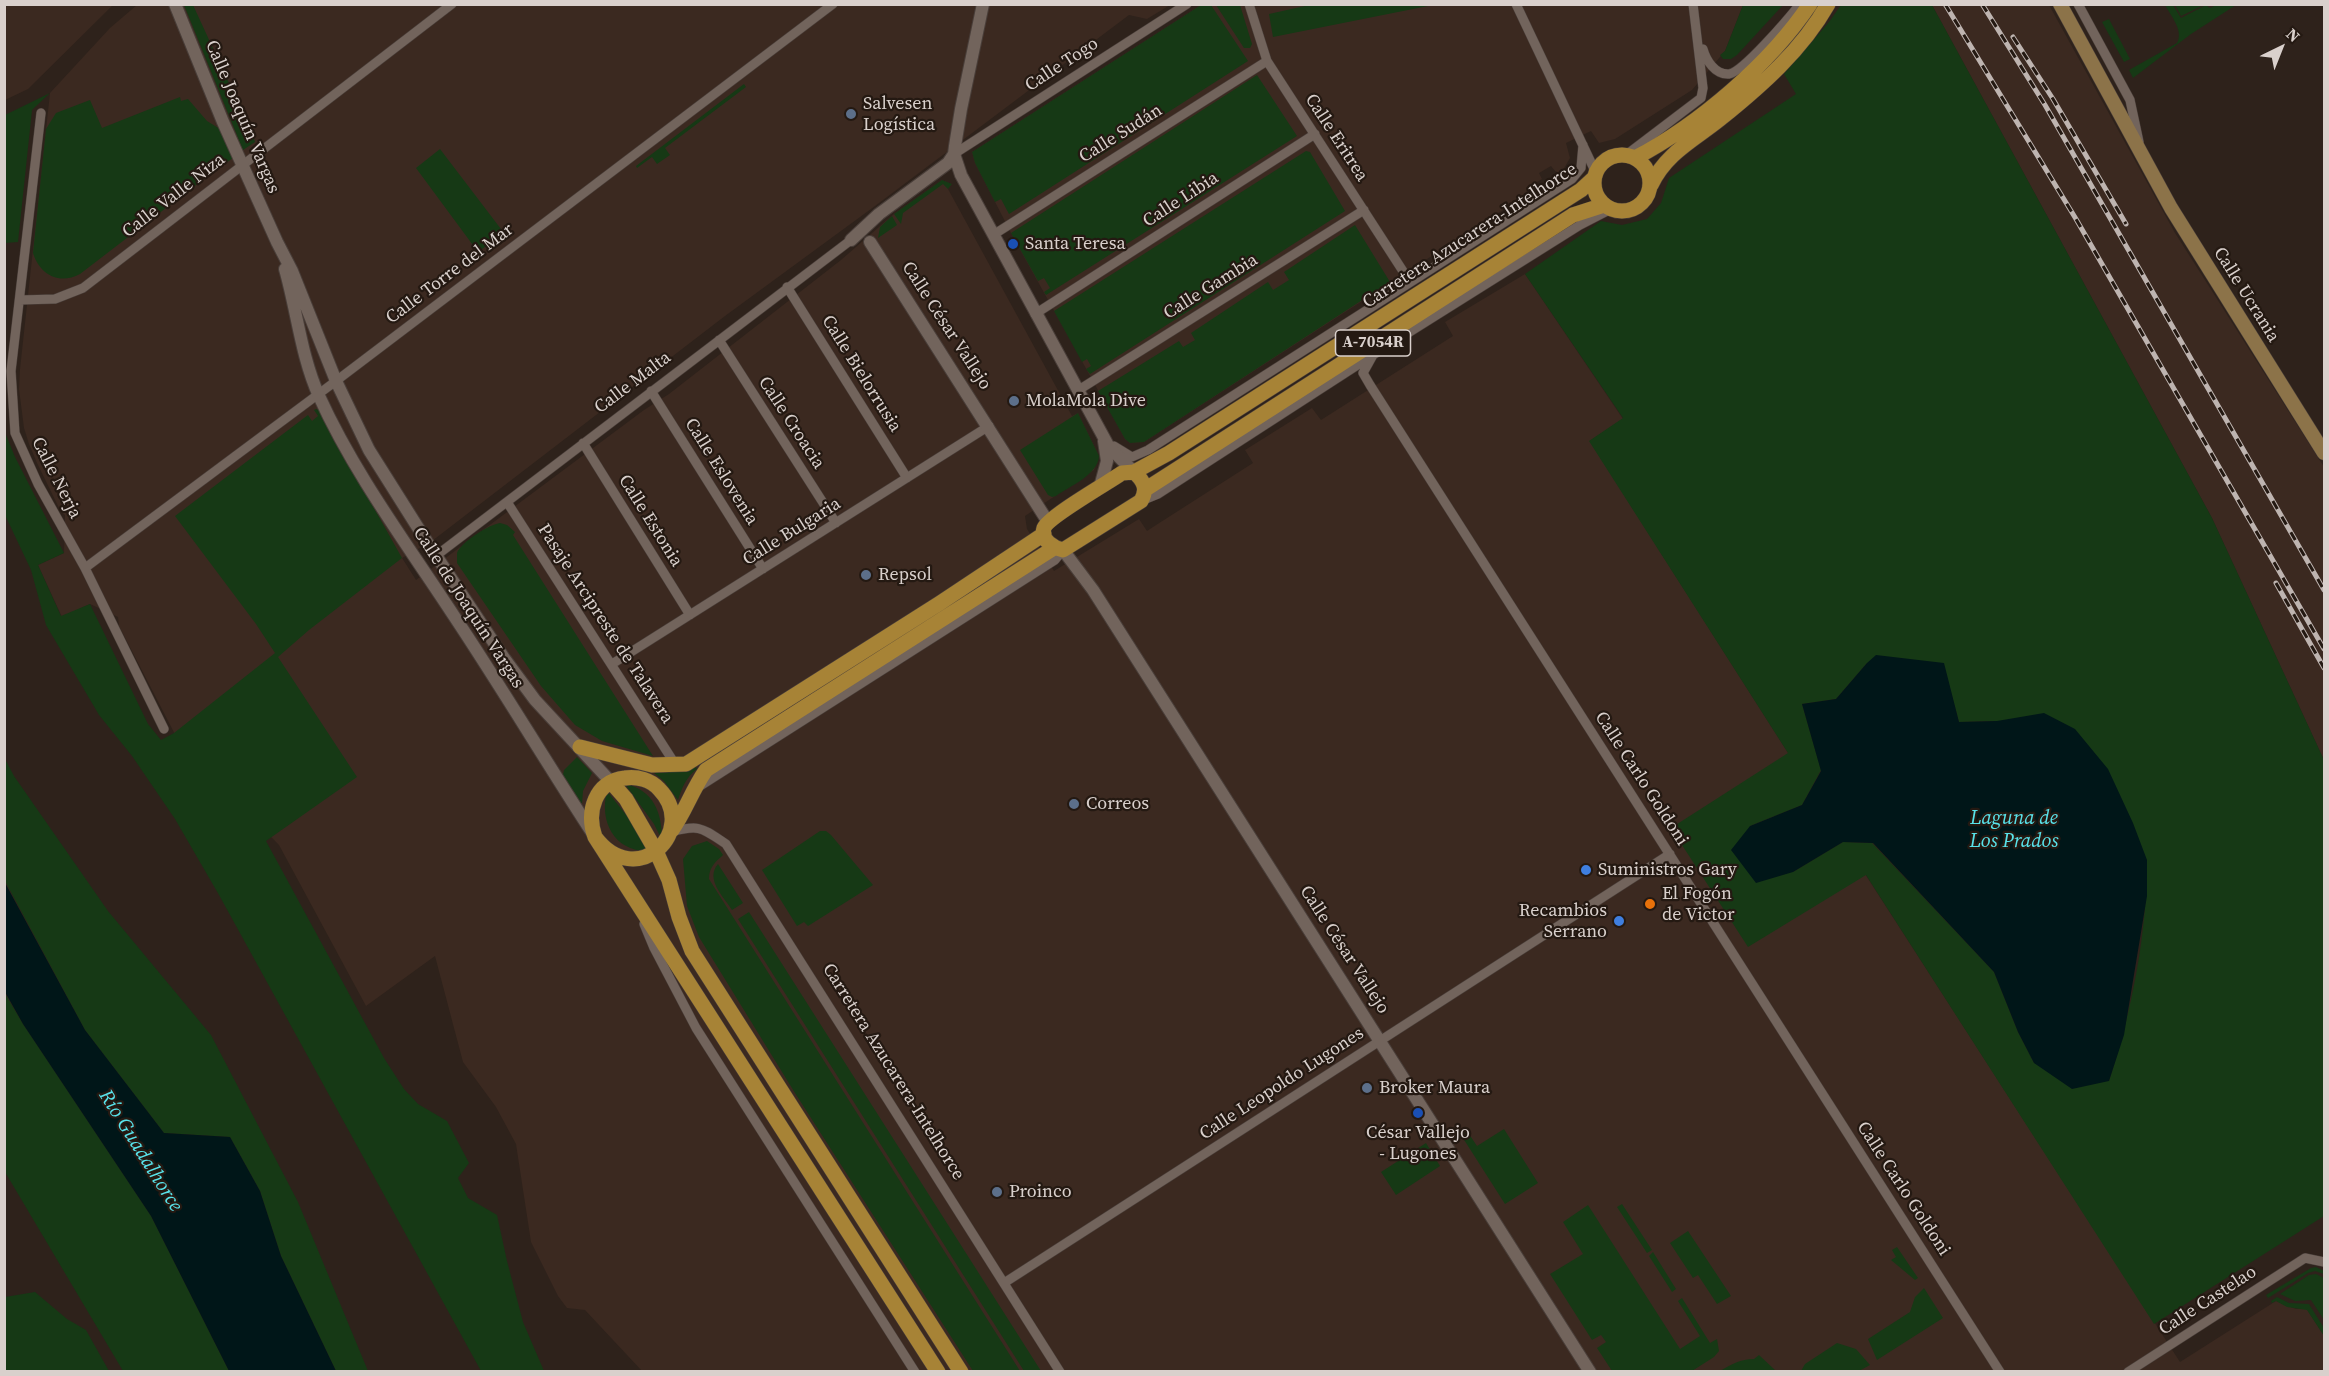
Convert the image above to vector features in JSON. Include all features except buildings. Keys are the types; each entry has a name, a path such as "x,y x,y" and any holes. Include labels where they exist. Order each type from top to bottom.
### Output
{"main road":[{"name":"A-7054R","path":"1595,175 1605,161 1611,157 1631,156 1666,142 1753,72 1810,4"},
{"name":"A-7054R","path":"1608,207 1629,211 1644,201 1660,168 1675,152 1719,120 1774,72 1816,25 1828,4"},
{"name":"Calle Ucrania","path":"2060,4 2177,218 2325,453"},
{"path":"1631,156 1647,169 1651,184"},
{"path":"1595,175 1596,193 1608,207"},
{"name":"Carretera Azucarera-Intelhorce","path":"1134,472 1169,453 1581,190 1595,175"},
{"name":"Carretera Azucarera-Intelhorce","path":"1143,495 1574,214 1608,207"},
{"name":"A-7054R","path":"1046,528 1100,487 1122,473 1134,472"},
{"path":"1134,472 1142,479 1143,495"},
{"name":"A-7054R","path":"1059,549 1143,495"},
{"path":"580,747 652,765 686,764 1018,553 1046,528 1059,549 706,770 692,790 680,819 670,832"},
{"path":"652,765 631,777 611,782 601,790 594,800 590,813 595,837 938,1371"},
{"path":"595,837 604,849 630,860 644,858 657,851 665,843 673,820 671,807 665,795 650,782 631,777"},
{"path":"611,782 626,799 657,851 692,951 961,1371"}],"street":[{"name":"Calle Joaquín Vargas","path":"175,4 242,164 292,271 336,381"},
{"name":"Calle Valle Niza","path":"20,300 55,299 83,288 453,4"},
{"name":"Calle Torre del Mar","path":"85,568 318,395 834,4"},
{"path":"982,4 954,154 961,175 1077,391 1117,457 1134,472"},
{"name":"Calle Togo","path":"954,154 1187,4"},
{"name":"Calle Eritrea","path":"1249,4 1267,61 1410,282"},
{"path":"1516,4 1595,175"},
{"path":"1631,156 1701,98 1703,88 1693,4"},
{"path":"1697,33 1705,58 1716,69 1730,74 1738,70 1774,35 1800,4"},
{"name":"Calle Ucrania","path":"2078,4 2130,100 2141,153"},
{"name":"Calle Sudán","path":"993,235 1267,61"},
{"name":"Calle Nerja","path":"40,113 11,371 15,434 38,484 85,568 164,729"},
{"name":"Calle Libia","path":"1035,314 1315,134"},
{"name":"Carretera Azucarera-Intelhorce","path":"1104,437 1132,457 1148,450 1572,179 1581,168 1583,145"},
{"name":"Calle Malta","path":"437,555 850,240 879,214 948,163 954,154"},
{"name":"Carretera Azucarera-Intelhorce","path":"1557,188 1567,188 1595,175"},
{"path":"1143,495 1166,489 1608,207"},
{"name":"Calle Gambia","path":"1077,391 1364,210"},
{"path":"850,240 862,239 870,242 871,228 879,214"},
{"name":"Calle César Vallejo","path":"870,242 988,426 1046,528"},
{"name":"Calle Joaquín Vargas","path":"277,243 299,332 318,395"},
{"name":"Calle Bielorrusia","path":"787,288 907,478"},
{"name":"Calle Croacia","path":"719,340 836,523"},
{"name":"Calle Carlo Goldoni","path":"1373,355 1363,373 2000,1371"},
{"name":"Calle de Joaquín Vargas","path":"336,381 369,450 504,658 535,700 611,782"},
{"name":"Calle Eslovenia","path":"651,391 763,570"},
{"name":"Calle de Joaquín Vargas","path":"318,395 386,517 454,616 595,837"},
{"name":"Calle Bulgaria","path":"612,664 988,426"},
{"name":"Carretera Azucarera-Intelhorce","path":"1154,460 1180,429"},
{"path":"1100,487 1107,462 1104,437"},
{"name":"Calle Estonia","path":"583,443 690,615"},
{"name":"Pasaje Arcipreste de Talavera","path":"507,502 675,764"},
{"name":"Calle César Vallejo","path":"1059,549 1093,590 1590,1371"},
{"name":"Carretera Azucarera-Intelhorce","path":"670,832 692,826 710,833 726,844 1060,1371"},
{"name":"Calle Leopoldo Lugones","path":"1004,1283 1670,854"},
{"path":"635,902 654,948 696,1028 915,1371"},
{"name":"Calle Castelao","path":"2128,1371 2305,1258 2325,1262"}],"shaded area":[{"path":"4,5 113,5 28,89 5,100"},
{"path":"137,5 1170,5 1147,19 1129,15 725,316 432,541 402,558 416,580 644,410 669,394 841,260 894,214 942,180 952,184 948,189 1072,416 1078,413 1099,456 1094,470 1025,516 1027,529 1054,571 1139,519 1147,531 1253,463 1245,450 1312,408 1321,420 1453,336 1445,322 1525,274 1623,419 1590,441 1788,753 1748,946 1865,874 2180,1362 2276,1301 2296,1309 2307,1309 2324,1336 2324,1371 642,1371 585,1310 567,1308 558,1296 531,1242 516,1144 496,1107 463,1062 435,956 366,1006 279,845 180,744 119,626 118,617 90,604 62,617 38,565 64,553 65,515 60,510 29,444 24,428 19,389 50,93 110,28"},
{"path":"1201,5 1743,5 1725,51 1692,90 1615,139 1599,143 1591,131 1566,143 1570,158 1559,173 1551,166 1539,173 1542,179 1527,188 1526,195 1144,442 1130,443 1125,439 1011,233 975,163 972,152"},
{"path":"1932,5 2049,5 2175,233 2324,467 2324,760 2212,518"}],"green space":[{"path":"1314,4 1433,5 1273,37 1269,14"},
{"path":"184,5 193,5 252,133 255,142 243,150"},
{"path":"1201,5 1211,5 1248,61 1009,214 1001,199 995,202 975,163 972,152"},
{"path":"1216,5 1240,5 1252,44 1250,48 1244,48"},
{"path":"1743,5 1783,5 1737,55 1731,59 1723,59 1720,55 1725,51"},
{"path":"1841,5 1932,5 2212,518 2324,760 2324,1216 2154,1324 1866,875 1748,947 1671,828 1788,753 1589,441 1623,418 1525,274 1601,221 1622,225 1647,219 1661,203 1669,178 1796,94 1784,74","holes":["1867,663 1943,663 1959,722 1997,721 2147,860 2144,916 2137,972 2125,1027 2109,1081 2034,1063 2018,1032 1994,972 1872,843 1843,842 1793,872 1750,826 1802,805 1821,770 1802,704 1836,699"]},
{"path":"2165,5 2173,5 2181,18 2206,5 2210,8 2216,5 2236,5 2191,34 2133,78 2129,70 2177,43 2178,29"},
{"path":"2175,5 2204,5 2181,16"},
{"path":"2109,19 2130,59 2124,62 2102,22"},
{"path":"1257,75 1297,136 1046,295 1044,292 1050,288 1044,278 1038,281 1011,233"},
{"path":"744,84 746,87 665,148 670,155 657,164 652,157 637,168 636,166"},
{"path":"50,93 32,110 18,242 5,243 5,115"},
{"path":"180,97 181,101 188,99 207,121 220,129 233,158 216,170 208,165 203,170 209,175 80,274 58,278 45,272 33,253 46,129 56,113 90,100 102,128"},
{"path":"440,149 504,233 478,252 416,168"},
{"path":"1306,151 1310,152 1345,211 1090,374 1086,369 1091,366 1087,359 1082,362 1054,311"},
{"path":"942,180 952,184 948,189 943,184 903,213 901,224 894,214"},
{"path":"892,216 897,225 878,238 880,227"},
{"path":"1355,225 1390,282 1144,442 1130,443 1125,439 1098,391 1179,341 1183,347 1195,340 1191,333 1268,282 1273,290 1289,280 1284,272"},
{"path":"314,410 319,410 402,558 278,657 357,777 266,841 384,1058 404,1089 418,1104 447,1121 469,1163 458,1178 468,1198 497,1215 523,1322 544,1371 481,1371 175,819 132,756 99,715 46,625 31,570 5,515 4,430 15,457 64,553 38,565 61,616 90,604 148,724 161,740 174,733 275,653 175,516 308,415 312,421 318,416"},
{"path":"1078,413 1099,456 1097,463 1089,474 1052,497 1048,495 1020,450"},
{"path":"500,523 507,525 515,532 513,535 653,756 602,741 575,725 541,686 457,563 457,553 464,544 483,530"},
{"path":"4,757 14,776 108,911 211,1035 298,1202 368,1371 336,1371 281,1256 260,1191 230,1137 164,1133 85,1030 5,881"},
{"path":"577,757 592,773 583,791 582,804 563,775 564,770"},
{"path":"695,766 697,769 687,779 678,800 664,781 654,773 687,771"},
{"path":"625,784 643,791 654,804 662,830 662,840 654,824"},
{"path":"607,791 631,821 647,851 635,850 626,846 612,832 605,813"},
{"path":"820,831 826,831 831,835 873,885 808,926 804,922 797,926 762,870"},
{"path":"707,841 719,849 723,855 713,866 709,879 1020,1371 973,1371 795,1093 699,937 687,906 683,859 692,846"},
{"path":"718,864 743,903 732,910 714,881 714,870"},
{"path":"749,912 1041,1371 1024,1371 738,919"},
{"path":"4,992 151,1216 229,1371 123,1371 5,1172"},
{"path":"1504,1129 1538,1183 1505,1204 1461,1135 1467,1131 1477,1146"},
{"path":"1426,1143 1440,1166 1396,1195 1381,1172"},
{"path":"1622,1204 1652,1250 1647,1253 1617,1207"},
{"path":"1588,1205 1680,1349 1700,1336 1678,1301 1682,1298 1710,1343 1717,1339 1719,1351 1714,1357 1692,1371 1612,1371 1597,1348 1606,1342 1601,1335 1592,1340 1550,1274 1583,1254 1563,1222"},
{"path":"1688,1231 1731,1296 1717,1304 1698,1275 1693,1278 1670,1243"},
{"path":"1897,1247 1918,1278 1915,1280 1891,1260 1896,1257 1892,1250"},
{"path":"1653,1252 1676,1289 1672,1292 1649,1256"},
{"path":"2316,1267 2324,1271 2324,1274 2315,1271 2308,1273 2268,1298 2266,1295 2311,1268"},
{"path":"2316,1274 2324,1278 2324,1320 2311,1300 2295,1301 2280,1294 2309,1275"},
{"path":"1924,1288 1943,1318 1877,1360 1868,1339 1910,1312 1915,1297"},
{"path":"35,1292 67,1319 86,1330 109,1371 5,1371 5,1297"},
{"path":"2277,1297 2289,1303 2309,1304 2324,1328 2324,1336 2307,1310 2287,1307 2276,1301 2272,1303 2271,1301"},
{"path":"1837,1343 1856,1349 1870,1365 1859,1371 1801,1371 1805,1364"},
{"path":"1759,1355 1776,1371 1720,1371 1736,1362 1754,1359"}],"water":[{"name":"Laguna de Los Prados","path":"1876,655 1944,663 1959,722 1997,721 2044,713 2075,729 2108,769 2147,860 2147,896 2124,1035 2109,1081 2072,1089 2034,1063 2018,1032 1994,972 1873,843 1843,842 1793,872 1756,883 1731,850 1750,826 1802,805 1821,771 1802,704 1836,699"},
{"name":"Río Guadalhorce","path":"4,881 85,1030 164,1133 230,1137 260,1191 281,1256 336,1371 229,1371 151,1216 23,1024 5,992"}],"railway":[{"path":"1945,4 2076,219 2324,649"},
{"path":"1982,4 2045,105 2324,590"},
{"path":"2013,37 2053,99 2126,224"},
{"path":"2276,583 2324,668"}],"place":[{"name":"Salvesen Logística","path":"851,114"},
{"name":"Santa Teresa","path":"1013,244"},
{"name":"MolaMola Dive","path":"1014,401"},
{"name":"Repsol","path":"866,575"},
{"name":"Correos","path":"1074,804"},
{"name":"Suministros Gary","path":"1586,870"},
{"name":"El Fogón de Victor","path":"1650,904"},
{"name":"Recambios Serrano","path":"1619,921"},
{"name":"Broker Maura","path":"1367,1088"},
{"name":"César Vallejo - Lugones","path":"1418,1113"},
{"name":"Proinco","path":"997,1192"}]}
